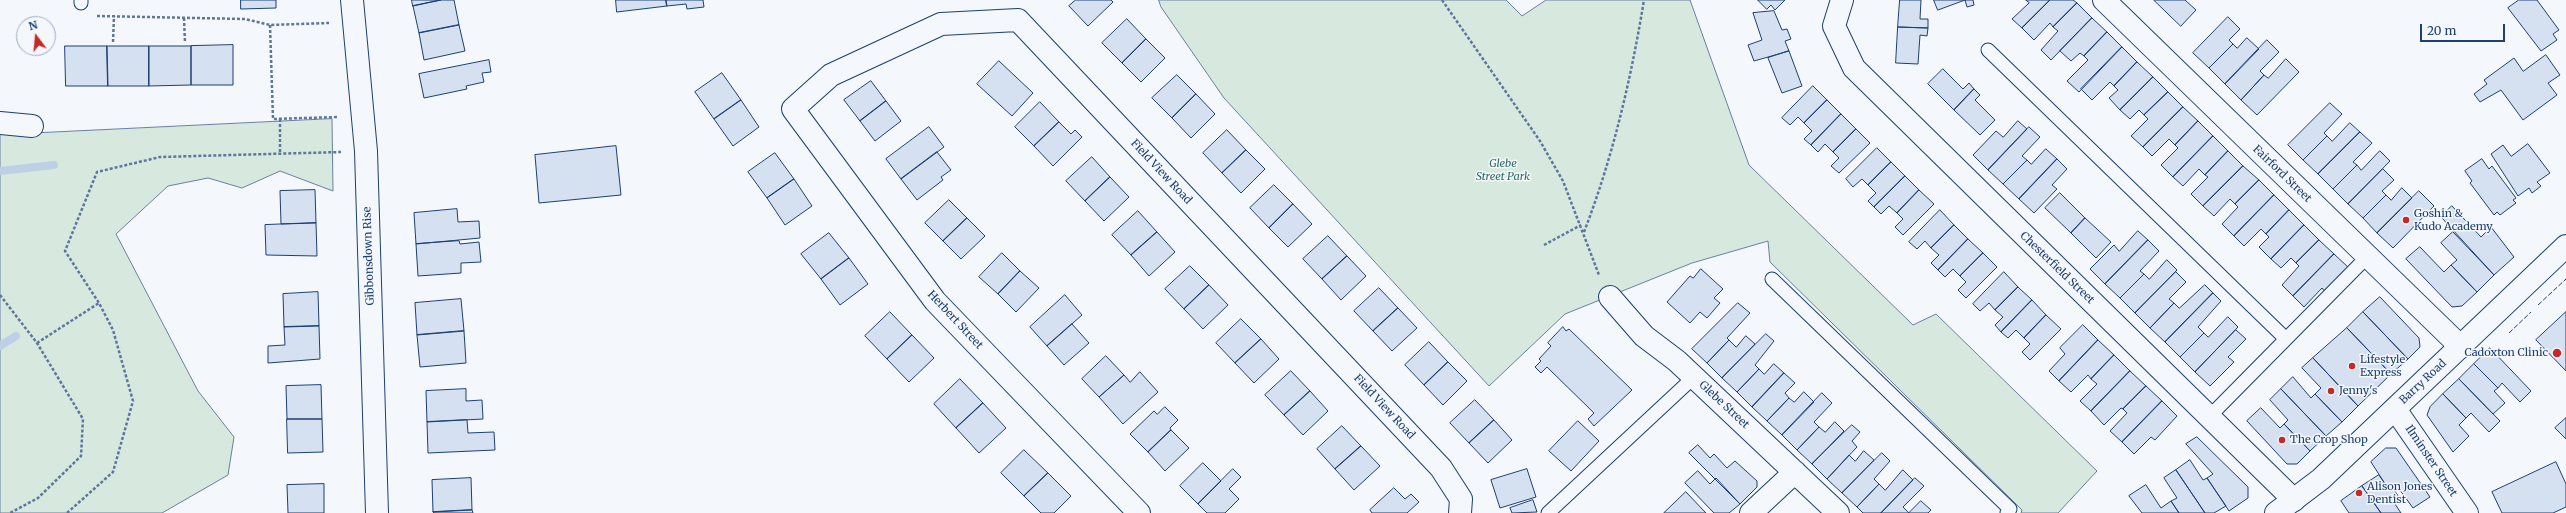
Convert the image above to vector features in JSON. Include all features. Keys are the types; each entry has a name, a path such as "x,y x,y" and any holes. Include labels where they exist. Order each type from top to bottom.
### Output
{"street":[{"name":"Gibbonsdown Rise","path":"352,0 366,151 377,513"},
{"name":"Chesterfield Street","path":"1842,0 1834,26 1854,68 2294,500"},
{"name":"Fairford Street","path":"2104,0 2461,347"},
{"name":"Field View Road","path":"793,110 831,75 941,24 1018,20 1441,468 1461,499 1460,513"},
{"name":"Herbert Street","path":"793,110 935,301 1139,513"},
{"path":"0,123 32,126"},
{"name":"Barry Road","path":"2276,513 2321,479 2566,246"},
{"name":"Glebe Street","path":"1610,297 1644,336 1694,377 1838,513"},
{"name":"Ilminster Street","path":"2395,409 2467,513"},
{"path":"1751,513 1796,472"}],"lane":[{"path":"1988,50 2286,339"},
{"path":"2209,416 2367,257"},
{"path":"1772,279 2010,509 2007,513"},
{"path":"1548,513 1694,377"}],"path":[{"path":"1442,0 1540,141 1563,181 1581,225 1596,269 1610,297"},
{"path":"1583,232 1600,190 1620,118 1644,0"},
{"path":"81,2 88,16 245,19 270,25 354,22"},
{"path":"114,16 114,42"},
{"path":"184,18 185,43"},
{"path":"270,25 272,119 363,116"},
{"path":"280,119 280,153"},
{"path":"67,513 113,472 133,401 113,330 99,303 65,251 82,203 97,172 160,157 366,151"},
{"path":"1544,245 1581,225"},
{"path":"0,295 37,343 83,419 81,456 38,498 10,513"},
{"path":"37,343 99,303"}],"green space":[{"name":"Glebe Street Park","path":"1159,0 1506,0 1522,16 1546,0 1690,0 1749,165 1913,325 1936,314 2097,471 2058,513 2021,513 2022,510 1770,262 1768,241 1692,263 1565,314 1489,386 1224,98 1161,7"},
{"path":"332,119 333,191 280,171 242,188 208,178 168,186 116,234 198,391 234,437 228,475 162,513 0,513 0,135"}],"building":[{"path":"241,0 276,0 276,8 241,9"},
{"path":"412,0 441,0 413,6"},
{"path":"441,0 454,0 459,25 419,33 413,6"},
{"path":"616,0 666,0 667,6 617,12"},
{"path":"666,0 703,0 704,7 687,9 686,4 667,6"},
{"path":"1076,0 1111,0 1113,2 1088,26 1069,6"},
{"path":"1758,0 1785,0 1775,10 1771,5 1767,9"},
{"path":"1900,0 1921,0 1920,19 1928,19 1928,28 1898,27"},
{"path":"1934,0 1965,0 1938,10"},
{"path":"1965,0 1973,0 1974,5 1967,7"},
{"path":"2026,0 2050,0 2022,28 2012,19 2029,3"},
{"path":"2050,0 2073,0 2077,3 2053,27 2050,23 2034,40 2022,28"},
{"path":"2154,0 2185,0 2196,10 2181,26"},
{"path":"2519,0 2537,0 2559,30 2553,34 2557,40 2541,51 2508,8"},
{"path":"2077,3 2092,18 2051,60 2041,50 2058,31 2053,27"},
{"path":"1774,11 1782,30 1787,29 1791,39 1785,41 1789,51 1754,61 1748,45 1762,40 1753,13"},
{"path":"2228,17 2240,29 2229,40 2233,44 2209,68 2193,53"},
{"path":"2092,18 2107,32 2084,56 2080,53 2071,61 2060,51"},
{"path":"1127,19 1146,39 1122,63 1102,43"},
{"path":"459,25 465,51 424,60 419,33"},
{"path":"1898,27 1928,28 1927,36 1920,35 1918,64 1896,63"},
{"path":"2107,32 2122,47 2079,92 2067,81 2088,60 2084,56"},
{"path":"2247,38 2259,49 2225,84 2209,68 2233,44 2237,48"},
{"path":"1146,39 1165,58 1141,82 1122,63"},
{"path":"2267,40 2279,52 2260,71 2264,75 2241,100 2225,84"},
{"path":"233,45 233,85 191,85 191,46"},
{"path":"65,46 107,46 108,86 66,86"},
{"path":"107,46 149,46 149,86 108,86"},
{"path":"149,46 191,46 191,85 149,86"},
{"path":"2122,47 2137,62 2114,86 2110,82 2092,100 2081,89"},
{"path":"1789,51 1802,86 1782,93 1768,58"},
{"path":"2546,55 2560,75 2548,83 2557,95 2523,120 2501,90 2480,102 2474,94 2487,84 2484,80 2514,58 2523,71"},
{"path":"2286,59 2299,72 2257,115 2241,100 2264,75 2268,78"},
{"path":"489,60 491,72 482,73 484,82 466,86 467,89 424,98 419,74"},
{"path":"999,61 1033,93 1012,116 977,84"},
{"path":"2137,62 2153,77 2120,110 2109,98 2118,90 2114,86"},
{"path":"1943,69 1963,89 1969,83 1974,89 1954,110 1928,84"},
{"path":"722,73 741,100 714,119 695,92"},
{"path":"1177,75 1196,94 1172,118 1152,98"},
{"path":"2153,77 2168,92 2144,115 2139,110 2130,119 2120,110"},
{"path":"871,81 886,101 860,121 844,100"},
{"path":"1813,86 1827,100 1804,123 1798,117 1790,125 1782,118"},
{"path":"1974,89 1980,95 1975,100 1995,120 1980,135 1954,110"},
{"path":"2168,92 2183,107 2143,147 2131,136 2148,119 2144,115"},
{"path":"1196,94 1215,114 1191,138 1172,118"},
{"path":"741,100 759,127 733,146 714,119"},
{"path":"1827,100 1841,114 1811,145 1804,139 1812,131 1804,123"},
{"path":"886,101 901,121 875,141 860,121"},
{"path":"1040,102 1059,122 1034,146 1015,127"},
{"path":"2330,103 2342,114 2324,133 2327,136 2303,160 2288,145"},
{"path":"2183,107 2198,121 2175,145 2169,139 2152,156 2143,147"},
{"path":"1841,114 1856,129 1833,152 1825,144 1818,152 1811,145"},
{"path":"2018,121 2027,129 1988,170 1973,155 1996,131 2003,137"},
{"path":"2198,121 2213,136 2173,177 2161,165 2178,148 2175,145"},
{"path":"1059,122 1071,134 1075,130 1082,137 1053,166 1034,146"},
{"path":"2350,123 2360,132 2318,174 2303,160 2327,136 2332,141"},
{"path":"929,127 944,147 901,179 886,159"},
{"path":"2029,127 2040,137 2022,156 2027,160 2003,184 1988,170"},
{"path":"1856,129 1870,143 1839,173 1831,166 1839,158 1833,152"},
{"path":"1227,130 1246,150 1222,173 1203,153"},
{"path":"2360,132 2372,143 2353,162 2357,165 2333,189 2318,174"},
{"path":"2213,136 2228,151 2205,175 2199,169 2183,186 2173,177"},
{"path":"2528,144 2550,173 2537,182 2541,186 2532,193 2529,188 2518,196 2491,154 2503,145 2511,156"},
{"path":"616,146 621,195 539,203 535,155"},
{"path":"1877,148 1891,162 1868,185 1862,179 1853,187 1846,179"},
{"path":"2046,149 2057,159 2019,199 2003,184 2027,160 2031,164"},
{"path":"1246,150 1265,169 1241,193 1222,173"},
{"path":"2228,151 2243,166 2203,206 2191,194 2208,177 2205,175"},
{"path":"2380,151 2390,161 2348,204 2333,189 2357,165 2361,170"},
{"path":"937,152 951,170 941,177 943,180 917,200 901,179"},
{"path":"775,153 794,179 767,198 748,172"},
{"path":"1092,157 1110,177 1085,201 1066,181"},
{"path":"2057,159 2067,169 2052,185 2057,189 2034,213 2019,199"},
{"path":"2482,159 2489,169 2492,166 2516,198 2513,200 2516,203 2500,215 2497,212 2494,215 2470,183 2472,181 2465,171"},
{"path":"1891,162 1905,176 1874,207 1868,201 1876,193 1868,185"},
{"path":"2243,166 2259,180 2235,204 2230,199 2214,216 2203,206"},
{"path":"2383,169 2394,180 2382,191 2386,195 2363,218 2348,204"},
{"path":"1905,176 1919,190 1897,213 1889,206 1881,214 1874,207"},
{"path":"1110,177 1129,197 1104,221 1085,201"},
{"path":"794,179 812,206 785,225 767,198"},
{"path":"2259,180 2274,195 2234,236 2222,224 2238,207 2235,204"},
{"path":"1274,185 1293,204 1269,228 1250,208"},
{"path":"2402,188 2412,198 2377,233 2363,218 2386,195 2391,200"},
{"path":"315,190 316,223 281,224 280,191"},
{"path":"1919,190 1934,204 1903,235 1895,227 1903,219 1897,213"},
{"name":"Goshin & Kudo Academy","path":"2419,191 2434,206 2393,248 2377,233"},
{"path":"2060,193 2085,218 2071,233 2045,208"},
{"path":"2274,195 2289,210 2266,234 2261,229 2244,246 2234,236"},
{"path":"949,200 967,218 943,241 925,223"},
{"path":"1293,204 1312,224 1288,247 1269,228"},
{"path":"2452,206 2481,237 2491,227 2514,257 2494,275 2441,217"},
{"path":"457,209 458,222 479,221 480,238 416,244 414,213"},
{"path":"1940,210 1954,225 1931,248 1925,241 1917,249 1909,242"},
{"path":"2289,210 2304,225 2271,259 2259,247 2269,237 2266,234"},
{"path":"1138,211 1157,232 1131,255 1112,235"},
{"path":"967,218 985,236 961,259 943,241"},
{"path":"2085,218 2111,242 2096,258 2071,233"},
{"path":"316,223 317,256 266,255 265,225"},
{"path":"1954,225 1968,239 1938,270 1931,263 1939,255 1931,248"},
{"path":"2304,225 2319,240 2296,263 2291,258 2281,268 2271,259"},
{"path":"2138,231 2148,240 2105,284 2090,269 2114,245 2119,251"},
{"path":"1157,232 1175,252 1149,276 1131,255"},
{"path":"2453,232 2494,275 2477,292 2451,265 2457,260 2441,243"},
{"path":"829,233 849,258 821,279 801,254"},
{"path":"1328,236 1347,256 1322,279 1303,259"},
{"path":"1968,239 1983,253 1960,276 1953,269 1945,277 1938,270"},
{"path":"2148,240 2159,251 2140,271 2144,274 2120,298 2105,284"},
{"path":"2319,240 2334,254 2293,296 2282,285 2299,266 2296,263"},
{"path":"459,241 460,244 479,242 481,262 461,263 461,273 418,276 416,244"},
{"path":"2420,247 2444,272 2451,265 2477,292 2462,306 2452,307 2406,259"},
{"path":"1002,253 1020,271 998,294 979,277"},
{"path":"1983,253 1997,267 1966,298 1958,290 1966,282 1960,276"},
{"path":"2334,254 2350,269 2326,293 2322,288 2304,307 2293,296"},
{"path":"1347,256 1366,276 1341,300 1322,279"},
{"path":"849,258 868,284 840,305 821,279"},
{"path":"2167,260 2177,270 2135,313 2120,298 2144,274 2149,279"},
{"path":"1190,266 1209,285 1184,309 1165,289"},
{"path":"1701,269 1723,289 1714,298 1720,303 1707,318 1700,312 1690,323 1667,302 1690,276 1693,278"},
{"path":"1020,271 1039,288 1016,312 998,294"},
{"path":"2004,272 2018,287 1995,310 1989,303 1980,311 1973,304"},
{"path":"2176,272 2186,282 2169,299 2174,303 2150,328 2135,313"},
{"path":"1209,285 1228,305 1203,329 1184,309"},
{"path":"2205,285 2213,293 2165,342 2150,328 2174,303 2179,308"},
{"path":"2018,287 2032,300 2001,332 1995,325 2003,317 1995,310"},
{"path":"1379,288 1398,308 1373,331 1354,311"},
{"path":"318,292 319,326 284,327 283,294"},
{"path":"2213,293 2221,301 2198,327 2204,333 2180,357 2165,342"},
{"path":"1065,295 1082,315 1047,346 1030,327"},
{"path":"2380,297 2419,338 2420,347 2408,359 2363,312"},
{"path":"461,299 464,331 417,335 415,303"},
{"path":"2032,300 2046,315 2024,338 2016,330 2008,338 2001,332"},
{"path":"1738,303 1750,313 1727,338 1729,340 1707,363 1692,349"},
{"path":"1398,308 1417,328 1392,351 1373,331"},
{"path":"890,312 912,335 887,359 865,336"},
{"path":"2363,312 2408,359 2391,374 2347,328"},
{"name":"Cadoxton Clinic","path":"2566,312 2566,371 2536,340"},
{"path":"2046,315 2061,329 2030,360 2022,352 2030,344 2024,338"},
{"path":"2228,317 2238,327 2195,372 2180,357 2204,333 2208,337"},
{"path":"1241,319 1261,339 1235,363 1216,343"},
{"path":"1072,324 1089,343 1064,365 1047,346"},
{"path":"2083,325 2098,340 2059,381 2049,371 2065,354 2060,348"},
{"path":"319,326 320,359 268,363 268,346 285,345 284,327"},
{"path":"1563,327 1566,331 1569,329 1632,390 1594,426 1588,419 1594,413 1547,367 1541,373 1535,367 1541,361 1539,359 1551,346 1548,343"},
{"name":"Lifestyle Express","path":"2347,328 2391,374 2358,406 2313,358"},
{"path":"2236,330 2246,339 2228,357 2234,362 2210,386 2195,372"},
{"path":"464,331 466,363 420,367 417,335"},
{"path":"1766,334 1774,341 1755,365 1759,369 1737,392 1722,378"},
{"path":"912,335 934,358 909,382 887,359"},
{"path":"1746,336 1755,344 1722,378 1707,363 1729,340 1736,347"},
{"path":"1261,339 1279,359 1254,383 1235,363"},
{"path":"2098,340 2114,355 2091,379 2088,375 2071,392 2059,381"},
{"path":"1429,342 1448,362 1424,385 1405,365"},
{"path":"2490,348 2531,391 2520,402 2502,383 2498,388 2474,364"},
{"path":"2114,355 2130,371 2091,411 2080,401 2097,384 2091,379"},
{"path":"1106,356 1124,375 1099,397 1082,379"},
{"name":"Jenny's","path":"2313,358 2358,406 2342,422 2315,394 2321,388 2302,368"},
{"path":"1448,362 1467,381 1443,405 1424,385"},
{"path":"1774,364 1784,373 1752,407 1737,392 1759,369 1764,374"},
{"path":"2474,364 2498,388 2494,391 2505,403 2493,414 2459,379"},
{"path":"1291,371 1310,391 1284,415 1265,395"},
{"path":"2130,371 2146,386 2123,409 2121,408 2104,425 2091,411"},
{"path":"1140,372 1158,392 1123,424 1099,397 1124,375 1130,382"},
{"path":"1784,373 1795,383 1785,393 1789,398 1767,421 1752,407"},
{"path":"2293,377 2311,398 2315,394 2342,422 2326,436 2281,389"},
{"path":"960,379 983,403 956,428 934,404"},
{"path":"2459,379 2500,421 2489,432 2471,413 2466,418 2443,394"},
{"path":"321,385 322,419 287,419 286,386"},
{"path":"2146,386 2162,401 2122,442 2110,431 2127,413 2123,409"},
{"path":"466,389 466,401 482,400 483,419 427,422 426,391"},
{"path":"2281,389 2326,436 2310,451 2284,424 2288,420 2270,400"},
{"path":"1310,391 1328,411 1303,435 1284,415"},
{"path":"1804,392 1814,402 1782,435 1767,421 1789,398 1794,402"},
{"path":"1822,393 1832,403 1814,422 1819,427 1797,450 1782,435"},
{"path":"2443,394 2466,418 2459,425 2469,436 2453,452 2427,415 2430,407"},
{"path":"1475,400 1494,420 1469,443 1450,423"},
{"path":"2162,401 2177,416 2155,440 2151,437 2134,454 2122,442"},
{"path":"983,403 1006,428 979,453 956,428"},
{"path":"1165,407 1178,420 1170,428 1171,430 1148,452 1130,434 1154,411 1157,414"},
{"name":"The Crop Shop","path":"2261,408 2280,428 2284,424 2310,451 2297,464 2287,464 2247,421"},
{"path":"2566,418 2566,439 2555,428"},
{"path":"287,419 322,419 323,452 288,453"},
{"path":"467,420 468,433 494,432 495,450 428,453 427,422"},
{"path":"1494,420 1512,440 1488,463 1469,443"},
{"path":"1578,421 1599,441 1571,471 1549,451"},
{"path":"1835,422 1844,431 1812,464 1797,450 1819,427 1825,432"},
{"path":"1852,425 1860,432 1852,441 1857,447 1827,479 1812,464"},
{"path":"1342,426 1361,446 1335,469 1317,449"},
{"path":"1171,430 1189,448 1165,471 1148,452"},
{"path":"2197,437 2248,487 2248,498 2229,511 2207,478 2213,474 2186,444"},
{"path":"1698,445 1710,458 1714,454 1727,468 1735,461 1757,481 1757,487 1740,504 1689,453"},
{"path":"1361,446 1380,466 1354,490 1335,469"},
{"path":"2386,448 2396,448 2430,497 2413,508 2397,486 2389,490 2371,462"},
{"path":"1024,450 1048,473 1024,496 1001,473"},
{"path":"1864,451 1874,460 1842,493 1827,479 1849,455 1855,461"},
{"path":"1882,453 1890,461 1874,479 1879,484 1857,507 1842,493"},
{"path":"2190,460 2203,480 2207,478 2226,506 2214,513 2205,513 2176,470"},
{"path":"2556,462 2566,484 2566,507 2553,513 2502,513 2492,492"},
{"path":"1203,463 1221,481 1198,504 1180,486"},
{"path":"1233,469 1241,477 1229,489 1239,499 1225,513 1207,513 1198,504"},
{"path":"1527,469 1536,497 1500,508 1491,480"},
{"path":"1903,470 1913,480 1881,513 1863,513 1857,507 1879,484 1885,490"},
{"path":"2176,470 2205,513 2179,513 2171,501 2177,498 2164,478"},
{"path":"1698,471 1710,484 1716,478 1740,504 1729,513 1714,513 1685,483"},
{"path":"1048,473 1071,496 1054,513 1041,513 1024,496"},
{"path":"2379,475 2389,490 2392,487 2401,500 2395,504 2401,513 2381,513 2362,486"},
{"path":"471,478 472,510 433,512 432,480"},
{"path":"1915,478 1924,486 1903,507 1909,513 1881,513"},
{"path":"324,484 324,513 288,513 287,485"},
{"path":"2146,485 2161,508 2171,501 2179,513 2142,513 2129,496"},
{"name":"Alison Jones Dentist","path":"2362,486 2381,513 2349,513 2341,501"},
{"path":"1394,488 1405,499 1411,494 1419,502 1407,513 1372,513 1370,510"},
{"path":"1686,492 1706,513 1664,513"},
{"path":"1533,500 1537,512 1512,513 1510,508"},
{"path":"1921,501 1931,510 1928,513 1909,513"},
{"path":"472,510 473,513 433,512"}],"waterway":[{"path":"0,171 54,165"},
{"path":"0,346 16,336"}],"fence":[{"path":"2538,305 2566,279"},
{"path":"2509,333 2531,312"}],"place":[{"name":"Goshin & Kudo Academy","path":"2406,220"},
{"name":"Cadoxton Clinic","path":"2557,353"},
{"name":"Lifestyle Express","path":"2352,366"},
{"name":"Jenny's","path":"2331,391"},
{"name":"The Crop Shop","path":"2282,440"},
{"name":"Alison Jones Dentist","path":"2359,493"}]}
